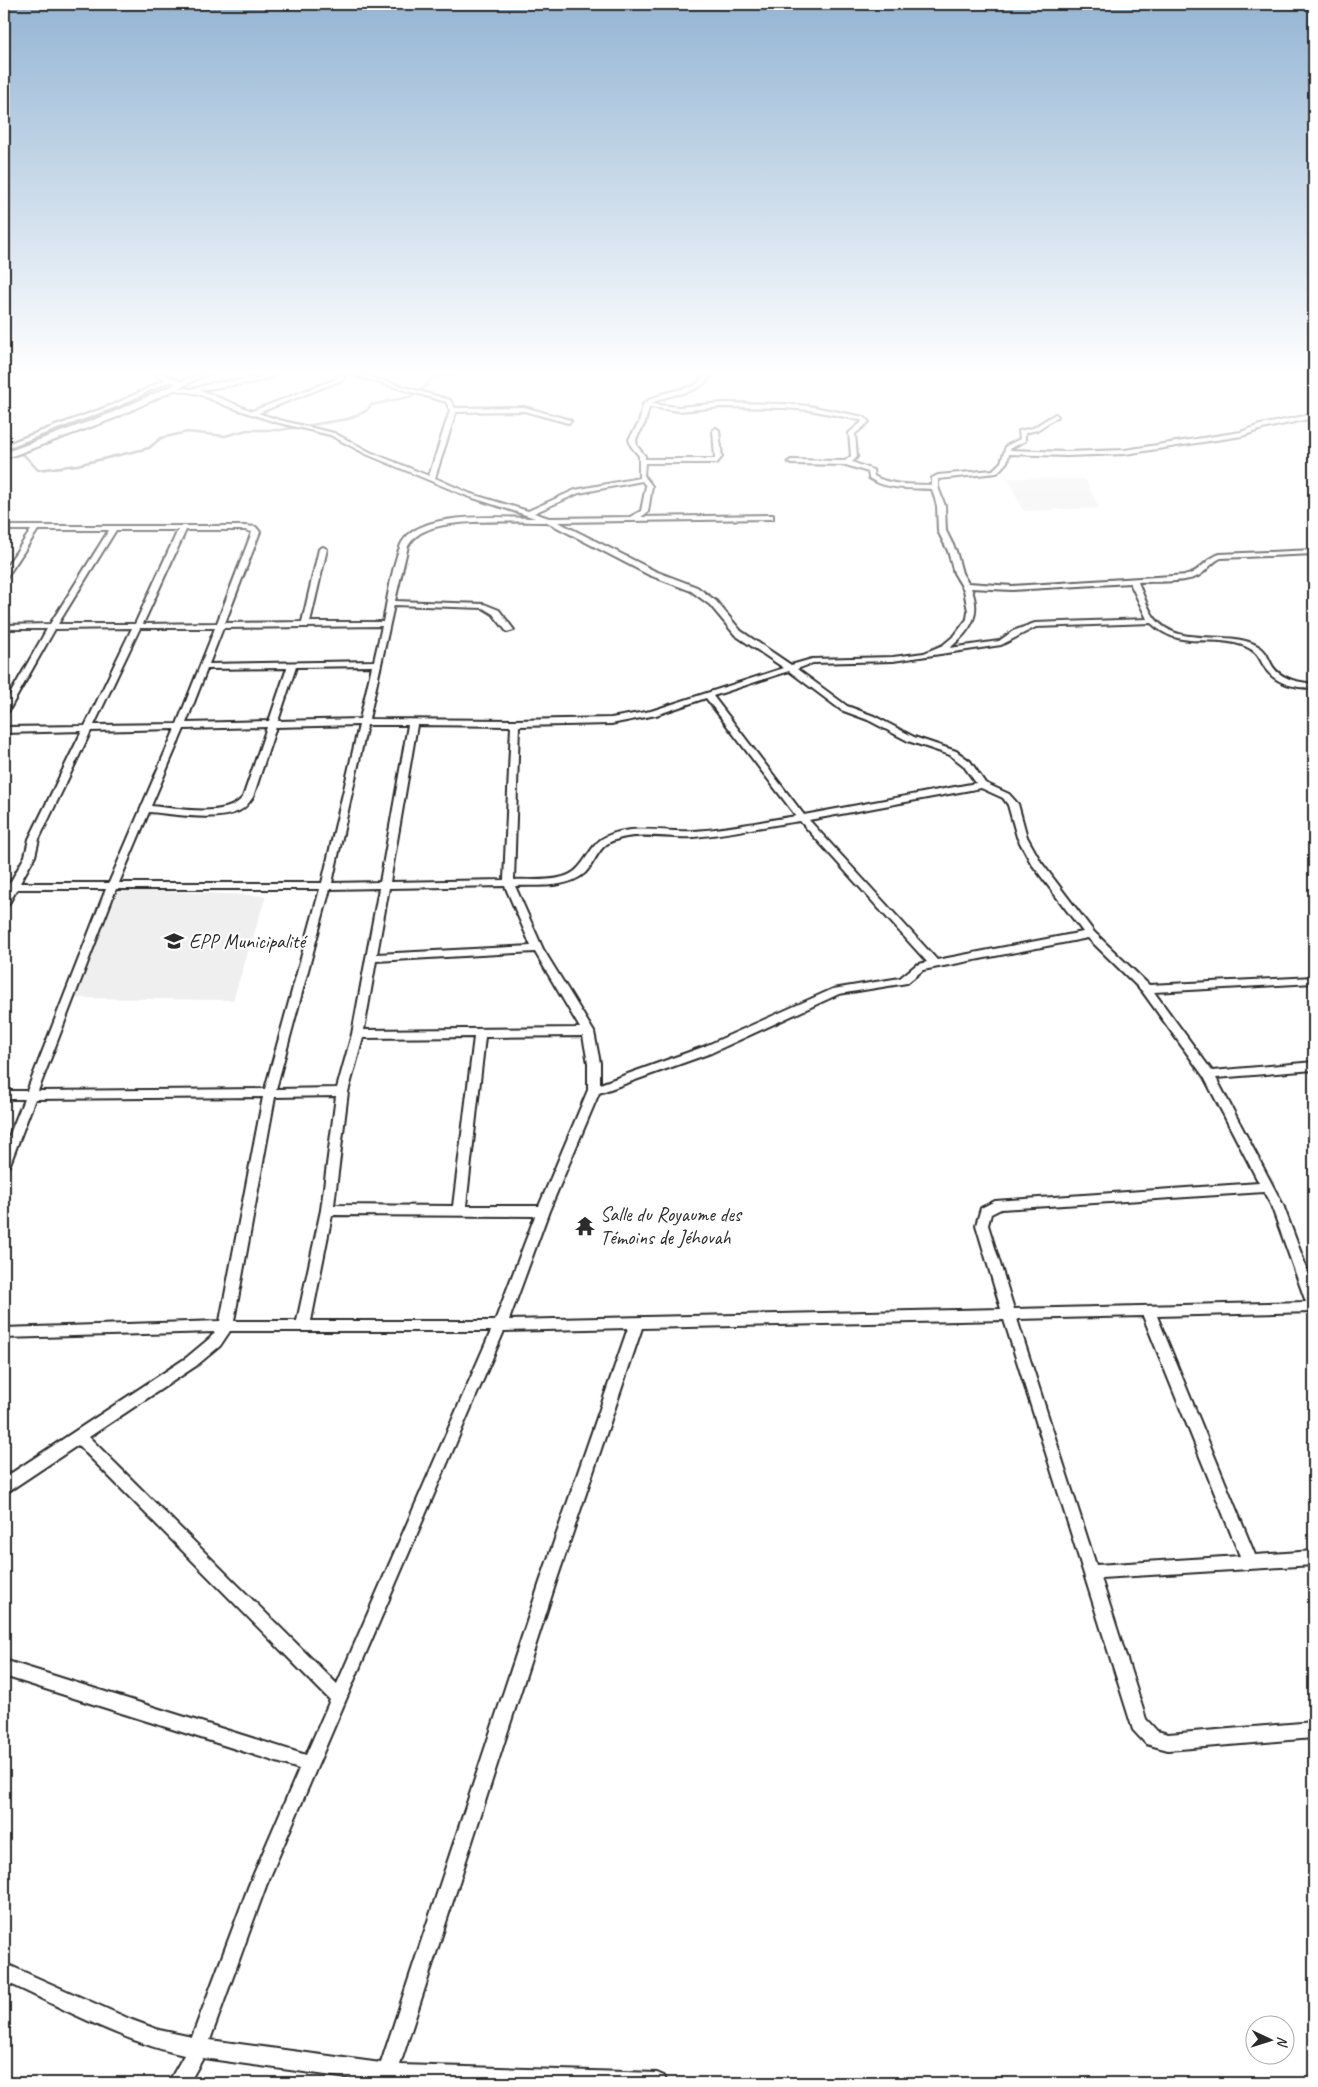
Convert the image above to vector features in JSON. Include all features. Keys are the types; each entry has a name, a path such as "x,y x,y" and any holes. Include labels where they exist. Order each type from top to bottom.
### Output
{"street":[{"path":"4,1333 226,1326 500,1326 1314,1306 1277,1205 1210,1075 1146,990 1090,934 1028,850 1013,804 1006,796 982,785 968,763 953,753 911,739 871,718 844,708 790,667 738,633 713,604 694,590 652,573 549,520 469,495 413,471"},
{"path":"431,479 433,471"},
{"path":"627,520 641,516 644,512 649,486 641,476 641,471"},
{"path":"870,471 872,479 875,480 902,486 935,487"},
{"path":"936,652 958,637 971,619 972,611 966,585 958,573 952,552 942,532 941,506 935,487 935,478 996,471"},
{"path":"529,513 577,491 644,479"},
{"path":"4,1486 191,1362 215,1342 226,1326 270,1091 326,886 364,722 384,624 391,603 404,546 409,537 418,529 463,521 770,517"},
{"path":"4,528 251,528 256,532 182,725 147,809 112,885 4,1164"},
{"path":"4,575 36,528"},
{"path":"4,712 53,626 114,528"},
{"path":"4,903 8,886 30,856 34,839 87,727 138,626 183,528"},
{"path":"305,625 324,549"},
{"path":"966,585 984,588 1012,588 1196,576 1212,558 1220,556 1314,552"},
{"path":"1133,580 1153,621 1165,632 1179,637 1243,643 1266,656 1272,671 1291,684 1314,686"},
{"path":"391,603 484,606 496,612 510,630"},
{"path":"4,730 364,722 515,724 635,718 790,667 821,660 893,659 936,652 957,651 1000,643 1016,633 1035,625 1153,621"},
{"path":"4,627 384,624"},
{"path":"203,667 377,663"},
{"path":"147,809 217,811 232,810 242,806 248,797 292,666"},
{"path":"708,694 802,818 935,964"},
{"path":"303,1326 327,1210 342,1092 358,1034 413,724"},
{"path":"178,2083 198,2048 258,1885 500,1326 543,1211 594,1090 594,1063 588,1032 538,949 509,883 515,724"},
{"path":"8,886 326,886 548,882 568,878 582,870 597,848 610,838 633,833 694,834 802,818 982,785"},
{"path":"594,1090 707,1050 837,991 870,985 890,984 902,980 920,967 1090,934"},
{"path":"371,958 538,949"},
{"path":"1146,990 1314,980"},
{"path":"458,1210 480,1032"},
{"path":"358,1034 588,1032"},
{"path":"1210,1075 1314,1066"},
{"path":"4,1094 342,1092"},
{"path":"1268,1187 999,1204 986,1211 982,1225 1008,1314 1140,1724 1152,1738 1168,1742 1314,1730"},
{"path":"327,1210 543,1211"},
{"path":"1148,1311 1250,1562"},
{"path":"387,2074 541,1600 637,1322"},
{"path":"79,1437 338,1697"},
{"path":"1092,1572 1314,1558"},
{"path":"4,1668 309,1764"},
{"path":"4,1972 159,2040 198,2048 387,2074 657,2083"}],"shaded area":[{"path":"1008,478 1085,479 1099,508 1023,511"},
{"path":"118,889 266,896 233,1000 76,998"}],"place":[{"name":"EPP Municipalité","path":"174,941"},
{"name":"Salle du Royaume des Témoins de Jéhovah","path":"585,1226"}]}
